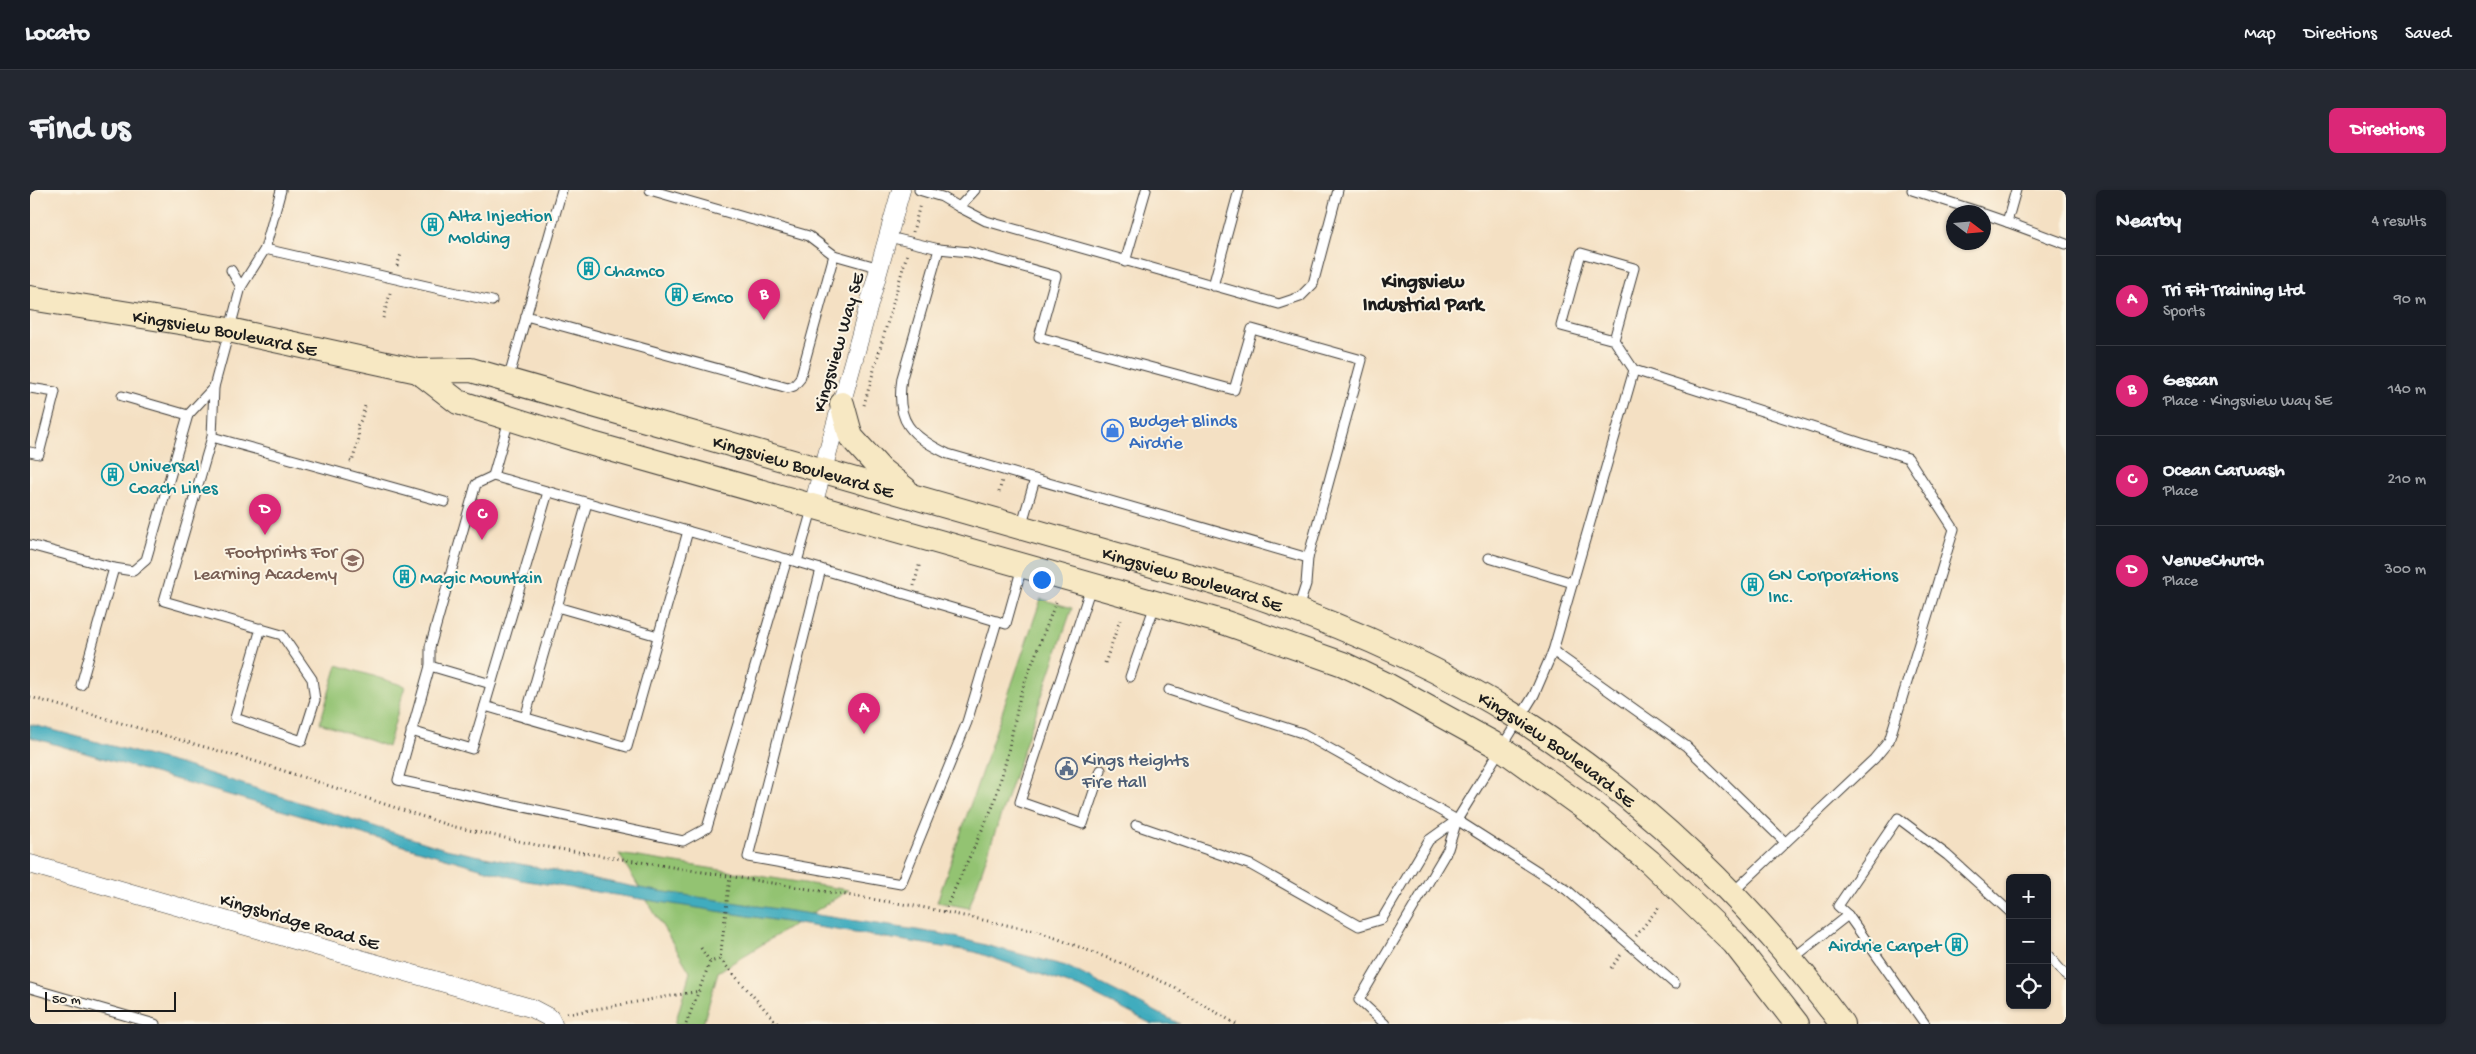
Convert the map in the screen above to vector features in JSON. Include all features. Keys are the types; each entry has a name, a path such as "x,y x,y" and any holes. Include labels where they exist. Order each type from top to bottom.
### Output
{"main road":[{"name":"Kingsview Boulevard SE","path":"30,298 229,330 418,371 471,370 1236,589 1298,609 1416,661 1519,718 1571,754 1651,816 1733,892 1792,959 1842,1024"},
{"name":"Kingsview Boulevard SE","path":"418,371 458,402 510,419 1092,584 1234,626 1343,664 1385,684 1501,748 1594,815 1650,862 1734,943 1797,1024"},
{"path":"852,406 851,437 863,453 881,470 914,496"}],"street":[{"name":"Kingsview Way SE","path":"813,505 823,471 852,406 880,268 901,190"},
{"name":"Kingsbridge Road SE","path":"30,864 530,1008 552,1021"}],"lane":[{"path":"261,628 235,718 302,741 315,700 312,679 282,635 261,628 164,601 212,436 214,387 241,287 265,249 281,190"},
{"path":"508,381 562,190"},
{"path":"650,190 809,236 834,255 880,268"},
{"path":"959,207 975,190"},
{"path":"1125,262 1146,190"},
{"path":"1212,286 1239,190"},
{"path":"921,191 942,197 986,222 1279,304 1300,297 1313,284 1338,190"},
{"path":"1912,190 1958,205"},
{"path":"2008,222 2016,190"},
{"path":"1991,216 2066,244"},
{"path":"889,236 939,249 969,252 1056,276 1039,337 1234,390 1252,328 1362,360 1308,558 1306,584 1298,609"},
{"path":"265,249 492,301"},
{"path":"939,249 902,378 899,398 907,426 916,436 948,454 1308,558"},
{"path":"1614,340 1634,268 1581,253 1561,326 1614,340 1634,370 1908,458 1954,529 1889,741 1874,759 1733,892"},
{"path":"526,316 788,388 794,386 800,379 834,255"},
{"path":"231,270 241,287"},
{"path":"1384,1024 1359,1000 1448,849 1457,820 1534,695 1553,651 1634,370"},
{"path":"30,545 133,572 146,560 188,415 214,387"},
{"path":"30,388 55,392 39,454 30,452"},
{"path":"122,396 188,415"},
{"path":"493,476 510,419"},
{"path":"212,436 446,502"},
{"path":"787,560 707,828 683,841 398,780 430,666 430,647 476,484 493,476 797,562 1006,624 1023,564"},
{"path":"1021,527 1035,479"},
{"path":"411,731 472,749 548,492"},
{"path":"525,718 587,503"},
{"path":"797,562 813,505"},
{"path":"485,706 626,747 688,532"},
{"path":"1489,558 1573,583"},
{"path":"81,685 114,568"},
{"path":"821,569 748,857 901,884 967,722 997,621"},
{"path":"1092,584 1020,802 1083,824 1101,770"},
{"path":"1130,677 1156,603"},
{"path":"557,607 658,636"},
{"path":"1553,651 1686,746 1785,842"},
{"path":"430,666 491,684"},
{"path":"1169,690 1302,734 1457,820 1567,890 1675,984"},
{"path":"1925,1024 1848,915 1838,906 1898,818 1947,855 2006,908"},
{"path":"1136,825 1251,865 1359,926 1382,919 1428,840 1457,820"},
{"path":"1792,959 1848,915"},
{"path":"2051,959 2066,976"},
{"path":"30,988 155,1024"}],"path":[{"path":"852,406 911,242 921,191"},
{"path":"397,267 401,254"},
{"path":"383,318 392,287"},
{"path":"347,460 352,462 359,438 357,426 365,406"},
{"path":"911,596 920,562"},
{"path":"944,912 993,806 1006,761 1021,692 1056,602"},
{"path":"1105,663 1120,620"},
{"path":"30,697 254,761 451,826 541,846 1013,925 1070,941 1172,986 1236,1024"},
{"path":"730,877 720,959 778,1024"},
{"path":"701,948 710,962"},
{"path":"710,962 720,959"},
{"path":"686,1024 710,962"},
{"path":"552,1021 576,1012 700,991"}],"green space":[{"path":"1041,599 1072,608 969,908 937,902"},
{"path":"337,665 405,686 388,747 320,723"},
{"path":"619,854 849,890 718,972 703,1024 675,1024 690,972"}],"water":[{"path":"30,724 183,765 445,849 645,889 943,934 1066,966 1180,1024 1152,1024 1083,989 975,952 521,880 30,737"}],"place":[{"name":"Alta Injection Molding","path":"432,225"},
{"name":"Chamco","path":"588,269"},
{"name":"Emco","path":"676,295"},
{"name":"Gescan","path":"764,320"},
{"name":"Budget Blinds Airdrie","path":"1113,430"},
{"name":"Universal Coach Lines","path":"113,475"},
{"name":"VenueChurch","path":"265,535"},
{"name":"Ocean Carwash","path":"482,540"},
{"name":"Footprints For Learning Academy","path":"353,561"},
{"name":"Magic Mountain","path":"404,576"},
{"name":"GN Corporations Inc.","path":"1752,584"},
{"name":"Tri Fit Training Ltd","path":"864,734"},
{"name":"Kings Heights Fire Hall","path":"1066,769"},
{"name":"Airdrie Carpet","path":"1957,944"}],"district":[{"name":"Kingsview Industrial Park","path":"1423,292"}]}
